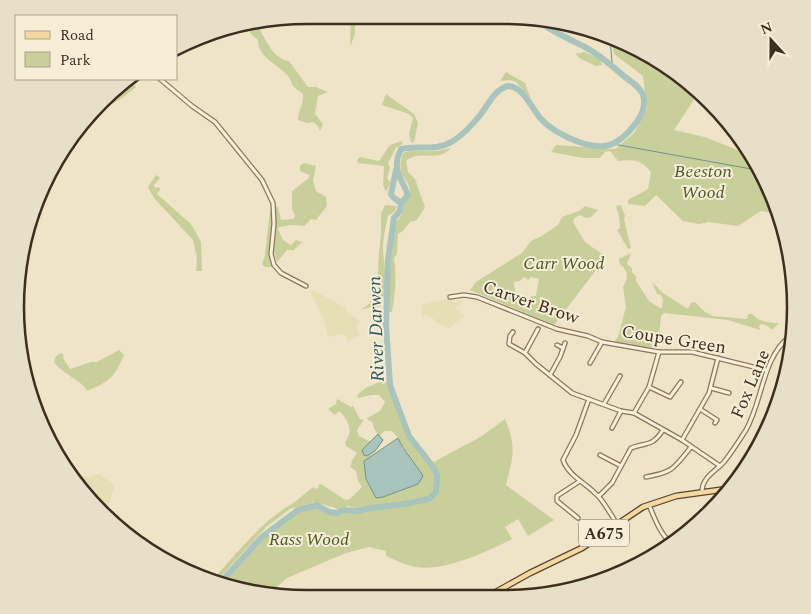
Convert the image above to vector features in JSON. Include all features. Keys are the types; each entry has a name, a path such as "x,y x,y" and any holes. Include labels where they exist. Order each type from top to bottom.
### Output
{"main road":[{"name":"A675","path":"498,590 582,548 637,510 649,504 676,496 720,490"}],"street":[{"path":"161,80 192,106 215,122 262,180 273,203 274,224 271,254 274,264 281,273 306,286"},
{"name":"Carver Brow","path":"450,297 468,295 477,297 557,330 588,336 602,342"},
{"path":"525,353 538,329"},
{"path":"513,332 510,336 509,344 525,353 572,393 621,411 634,413 682,440 720,466"},
{"name":"Coupe Green","path":"590,363 602,342 659,352 692,352 766,370"},
{"name":"Fox Lane","path":"702,492 703,483 730,454 754,416 766,370 785,342"},
{"path":"550,375 560,358 565,343"},
{"path":"557,345 563,348"},
{"path":"634,413 649,387 659,352"},
{"path":"682,440 711,388 718,358"},
{"path":"604,404 620,376"},
{"path":"649,387 670,397 681,382"},
{"path":"711,388 729,393"},
{"path":"589,399 576,435 563,460 565,466 599,496 617,524"},
{"path":"700,409 717,420 715,423"},
{"path":"612,428 621,411"},
{"path":"599,496 612,483 631,448 650,444 655,441 663,430"},
{"path":"646,477 665,474 672,469 691,447"},
{"path":"600,455 621,466"},
{"path":"578,518 556,498 580,481"},
{"path":"649,504 658,527 666,540"}],"shaded area":[{"path":"311,289 346,309 349,314 360,321 356,328 360,335 351,340 348,340 343,334 328,337 323,317"},
{"path":"451,299 452,303 463,300 456,308 464,316 449,328 434,322 433,318 423,315 421,305"},
{"path":"100,474 115,486 106,506 81,478 85,476 87,478"}],"green space":[{"path":"351,24 355,24 355,34 350,47"},
{"path":"259,28 273,51 278,56 289,61 308,87 316,87 328,92 318,96 315,114 323,124 320,131 313,122 307,123 298,120 303,94 293,86 289,77 284,72 261,52 258,40 250,33 250,29"},
{"name":"Beeston Wood","path":"613,45 661,71 695,98 674,130 705,137 741,152 758,182 771,212 761,211 738,226 709,222 699,224 683,221 656,195 645,206 628,204 628,200 648,189 651,172 644,165 632,160 618,161 610,151 605,152 600,158 583,158 551,152 556,145 615,149 634,133 647,108 643,76 614,54"},
{"path":"584,52 600,59 602,65 596,66 579,58 576,54"},
{"path":"506,72 525,83 531,99 516,82 510,80 500,81"},
{"path":"132,84 136,87 126,95 108,106"},
{"path":"386,94 414,114 418,123 414,142 411,143 409,134 413,118 409,114 382,105"},
{"path":"401,141 403,143 396,148 388,163 390,168 387,178 390,182 387,191 383,185 384,166 358,163 357,160 360,157 379,161 390,145"},
{"path":"451,148 440,155 417,156 406,161 408,172 415,179 425,207 417,220 410,222 398,234 397,254 394,258 394,298 392,312 388,312 395,224 402,214 404,204 410,197 410,190 401,168 403,153 409,151 437,151"},
{"path":"304,163 316,166 313,181 316,191 326,197 327,206 317,220 311,219 304,226 279,227 278,229 283,240 291,245 296,240 302,242 294,250 287,250 277,262 274,252 275,206 278,207 281,220 293,219 295,216 292,209 292,191 309,178 309,175 300,171 300,166"},
{"path":"156,175 160,178 154,185 160,188 157,194 191,224 201,242 202,271 196,271 197,258 193,240 154,198 148,187"},
{"path":"385,205 397,206 395,211 388,216 384,236 385,278 383,300 380,307 361,310 370,303 371,296 377,294 381,213"},
{"path":"621,205 631,248 628,249 617,230 620,228 616,206"},
{"name":"Carr Wood","path":"585,206 598,210 591,217 586,218 580,215 574,218 573,222 585,242 606,257 554,325 470,290 476,282 522,253 531,241 558,225 562,217 579,211","holes":["524,277 528,280 531,277 539,279 536,296 531,296 527,302 523,302 515,292 514,282 520,281"]},
{"path":"270,211 272,211 270,258 272,267 265,267 262,264 265,255"},
{"path":"631,253 627,264 632,268 636,281 649,301 660,308 662,308 663,300 661,295 657,294 652,282 663,293 688,309 691,303 695,302 705,312 713,316 747,319 748,314 752,314 764,322 779,323 772,330 768,326 761,324 759,326 760,330 728,320 664,313 661,316 658,348 628,346 614,342 618,337 626,307 623,287 627,274 619,259"},
{"path":"119,350 124,355 114,374 106,382 87,391 81,383 54,362 56,356 61,353 64,355 63,358 70,369 91,362 97,362"},
{"path":"386,380 408,438 430,464 435,476 434,490 429,497 404,503 357,508 348,506 339,509 315,502 290,509 266,527 221,577 216,575 270,519 314,487 316,489 321,484 345,500 350,499 362,487 358,481 356,471 350,467 357,453 346,446 345,442 349,434 349,425 339,411 335,415 328,409 336,404 337,399 351,407 353,406 360,419 364,420 357,430 359,436 371,442 362,450 367,456 376,451 364,461 409,454 392,431 378,434 372,422 367,418 380,411 385,402 379,395 358,398 357,396 360,393 374,384"},
{"name":"Rass Wood","path":"505,419 511,437 513,452 506,485 554,520 528,536 518,519 505,527 512,539 465,560 439,567 426,568 404,564 386,556 386,551 369,547 346,553 287,578 275,589 228,579 264,539 299,511 317,506 336,514 344,511 358,512 404,506 430,500 437,492 438,475 432,463 482,436"}],"water":[{"path":"378,434 383,440 376,450 367,456 364,455 362,450"},
{"path":"398,438 423,476 418,484 376,498 366,479 364,461"}],"waterway":[{"name":"River Darwen","path":"225,578 262,537 298,510 317,505 329,512 357,511 429,499 436,492 437,475 431,464 409,436 390,385 386,325 388,260 394,218 400,211 401,203 408,195 398,173 398,156 401,149 439,147 453,141 472,125 495,94 507,86 513,87 523,94 541,119 551,128 569,138 590,145 607,146 623,137 641,115 644,102 640,90 596,54 546,27"},
{"path":"610,44 612,62"},
{"path":"613,144 751,169"},
{"name":"River Darwen","path":"396,170 391,194 401,203"}]}
